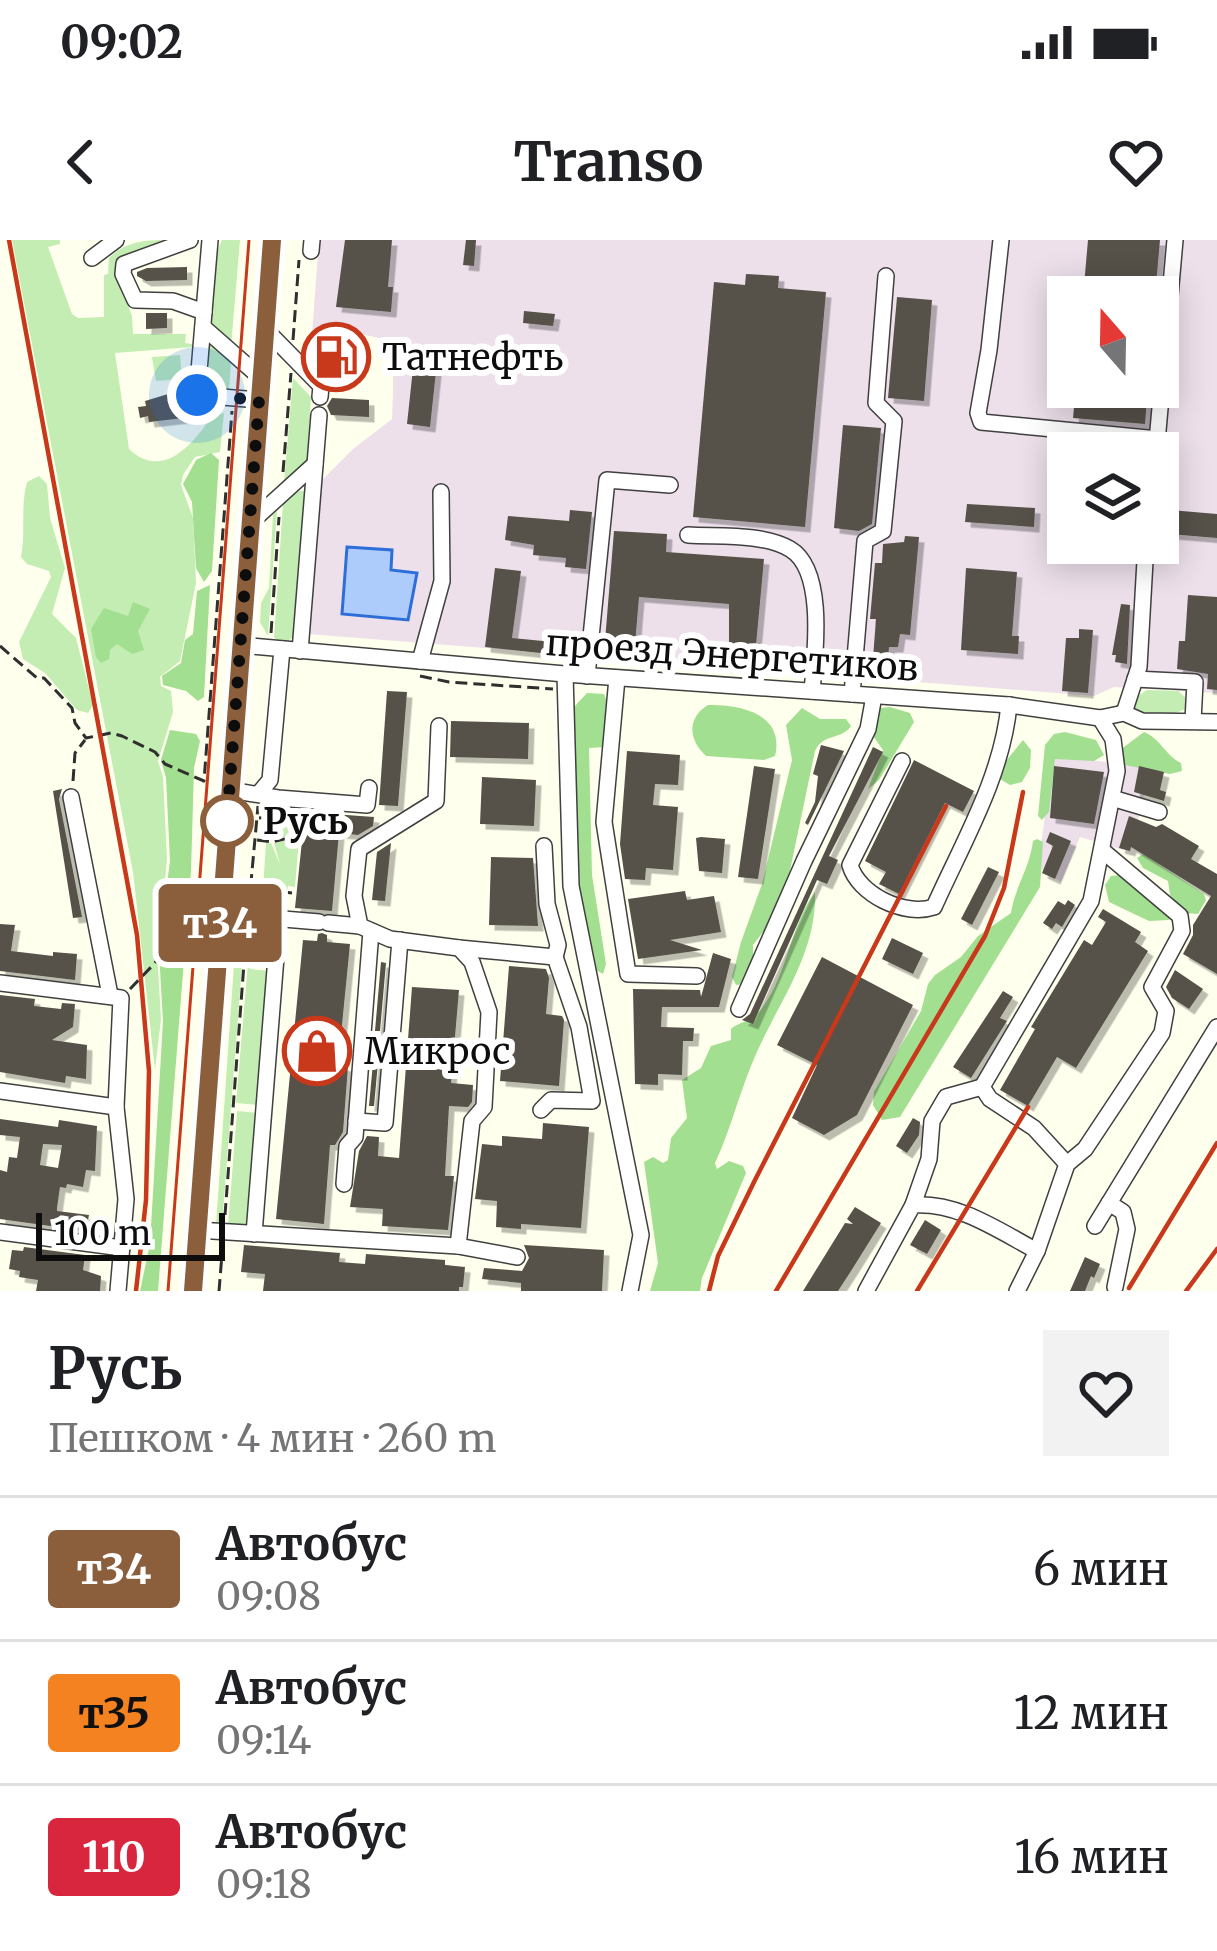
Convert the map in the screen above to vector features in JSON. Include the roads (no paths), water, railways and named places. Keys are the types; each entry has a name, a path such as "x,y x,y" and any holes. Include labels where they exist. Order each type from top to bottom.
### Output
{"main road":[{"path":"192,1291 272,240"}],"street":[{"path":"92,258 116,240"},
{"path":"190,240 124,264 123,274 135,300 173,301 203,320 261,377"},
{"path":"210,240 197,395 259,400"},
{"path":"1000,240 978,413 981,422 1054,432"},
{"path":"1158,432 1174,240"},
{"path":"852,694 865,541 883,531 894,421 876,403 886,276"},
{"path":"265,329 321,386 300,651"},
{"path":"250,523 316,464"},
{"path":"587,676 607,480 670,485"},
{"path":"413,667 442,581 441,492"},
{"path":"688,535 761,541 786,547 802,559 814,606 812,691"},
{"path":"1124,713 1135,679 1144,564"},
{"name":"проезд Энергетиков","path":"240,645 565,682 587,676 1010,705 1100,718 1124,713 1142,721 1217,722"},
{"path":"260,792 270,780 276,649"},
{"path":"617,678 604,821 628,974 697,976"},
{"path":"1135,679 1195,682 1192,721"},
{"path":"565,682 571,886 640,1235 630,1291"},
{"path":"740,1009 868,729 874,696"},
{"path":"902,761 850,865 854,882 868,894 921,911 934,907 996,771 1010,705"},
{"path":"866,1291 914,1205 929,1160 932,1120 946,1097 982,1088 1091,902 1118,771 1112,739 1100,718"},
{"path":"344,1184 347,1146 355,1137 366,928 353,896 358,849 436,801 439,726"},
{"path":"230,790 278,799 367,805 369,788"},
{"path":"71,797 116,996 116,1107 126,1189 118,1291"},
{"path":"1112,798 1159,812"},
{"path":"541,1110 551,1100 592,1101 579,1027 554,957 558,945 547,904 544,846"},
{"path":"1017,1291 1037,1251 1066,1164 1085,1149 1162,1033 1166,1011 1151,987 1183,924 1173,906 1103,851"},
{"path":"220,914 366,928 400,940 554,957"},
{"path":"248,916 276,957 254,1234"},
{"path":"356,1120 385,1124 400,940"},
{"path":"458,1246 472,1121 484,1107 489,1012 472,962 459,948"},
{"path":"0,983 116,996"},
{"path":"1095,1226 1217,1027"},
{"path":"982,1088 990,1099 1034,1129 1066,1164"},
{"path":"0,1091 116,1107"},
{"path":"1109,1203 1123,1212 1127,1228 1115,1287"},
{"path":"914,1205 964,1213 1037,1251"},
{"path":"197,1231 458,1246 517,1257"},
{"path":"0,1232 122,1248"}],"water":[{"path":"347,547 392,550 391,570 417,573 408,620 342,614"}],"tram line":[{"path":"168,1291 249,240"}],"railway":[{"path":"9,240 137,935 149,1071 146,1200 136,1291"},
{"path":"776,1291 985,936 1004,888 1023,792"},
{"path":"709,1291 718,1256 755,1180 946,806"},
{"path":"917,1291 1028,1107"},
{"path":"1129,1288 1217,1143"},
{"path":"1186,1291 1217,1249"}],"place":[{"name":"Татнефть","path":"336,357"},
{"name":"Русь","path":"227,821"},
{"name":"Микрос","path":"317,1051"}]}
